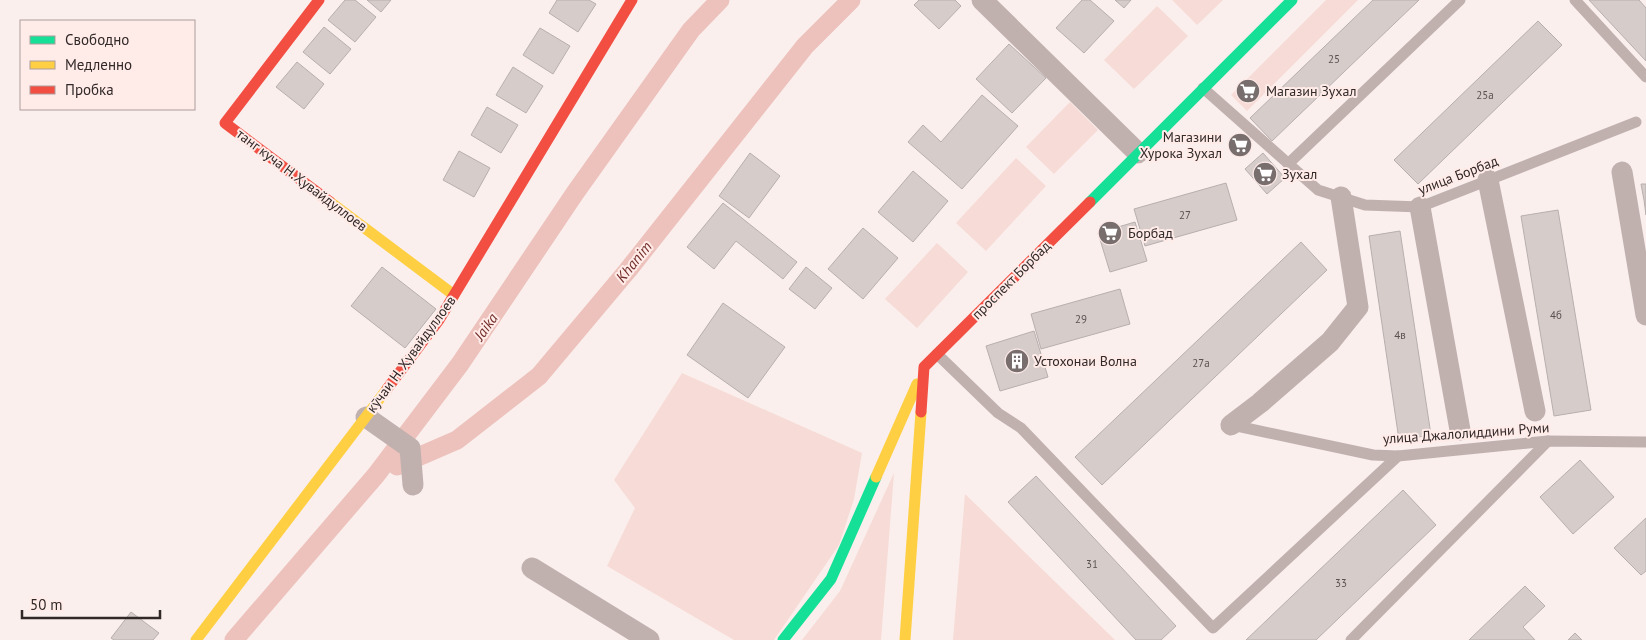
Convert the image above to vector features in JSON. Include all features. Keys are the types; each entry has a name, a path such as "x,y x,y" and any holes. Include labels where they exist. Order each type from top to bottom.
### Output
{"street":[{"name":"танг куча Н.Ҳувайдуллоев","path":"319,0 225,123 454,295"},
{"name":"кӯчаи Н. Ҳувайдуллоев","path":"196,640 439,320 632,0"},
{"path":"982,0 1138,153"},
{"name":"проспект Борбад","path":"924,367 1292,0"},
{"path":"1622,172 1646,315"},
{"path":"1488,180 1535,410"},
{"path":"1231,425 1260,404 1330,342 1358,307 1340,197"},
{"path":"1420,207 1460,430"},
{"path":"783,640 831,579 924,367"},
{"path":"905,640 924,367"},
{"path":"366,417 410,448 413,485"},
{"path":"532,568 649,640"}],"lane":[{"path":"1288,164 1460,0"},
{"path":"1575,0 1646,77"},
{"name":"улица Борбад","path":"1204,88 1318,190 1365,204 1420,207 1636,122"},
{"path":"937,354 998,413 1022,428 1213,628 1398,456"},
{"name":"улица Джалолиддини Руми","path":"1231,425 1373,455 1398,456 1548,441 1646,442"},
{"path":"1351,640 1548,441"}],"shaded area":[{"path":"1172,0 1223,0 1197,25"},
{"path":"1326,0 1358,0 1247,111 1231,95"},
{"path":"1157,6 1188,36 1134,89 1104,60"},
{"path":"1070,102 1098,130 1054,174 1026,147"},
{"path":"1016,158 1046,186 986,251 956,223"},
{"path":"937,243 968,272 917,328 885,299"},
{"path":"682,373 862,453 854,499 839,545 774,640 734,640 607,566 635,508 614,480"},
{"path":"894,473 881,640 802,640 840,591"},
{"path":"965,494 1115,640 953,640"}],"building":[{"path":"345,0 355,0 376,17 355,42 328,20"},
{"path":"367,0 391,0 381,12"},
{"path":"557,0 589,0 596,4 578,32 549,13"},
{"path":"919,0 955,0 961,6 939,29 914,5"},
{"path":"1082,0 1090,0 1114,21 1084,53 1056,28"},
{"path":"1115,0 1131,0 1124,8"},
{"path":"1373,0 1419,0 1272,141 1250,118"},
{"path":"1589,0 1639,0 1646,8 1646,61"},
{"path":"1538,21 1562,45 1418,184 1394,160"},
{"path":"324,27 351,49 330,74 303,52"},
{"path":"540,28 570,46 553,74 523,55"},
{"path":"1009,44 1046,78 1012,113 976,79"},
{"path":"297,62 324,84 304,109 276,87"},
{"path":"513,67 543,86 526,113 496,95"},
{"path":"982,95 1018,126 962,189 908,142 923,125 941,142"},
{"path":"487,107 518,125 501,153 471,135"},
{"path":"459,151 490,168 474,197 443,180"},
{"path":"750,153 780,176 749,218 719,196"},
{"name":"Зухал","path":"1263,153 1285,178 1267,194 1245,169"},
{"path":"913,171 948,201 913,242 878,212"},
{"path":"1226,183 1237,220 1145,246 1134,209"},
{"path":"1641,184 1646,184 1646,215 1644,200"},
{"path":"723,203 797,262 783,279 736,241 714,269 687,247"},
{"path":"1558,210 1591,410 1554,416 1521,216"},
{"path":"1135,222 1147,261 1110,272 1098,233"},
{"path":"863,228 898,258 863,299 828,269"},
{"path":"1400,231 1431,435 1399,440 1369,236"},
{"path":"1301,242 1327,270 1102,485 1075,457"},
{"path":"382,267 436,309 405,348 351,306"},
{"path":"806,267 832,288 815,309 789,289"},
{"path":"1120,289 1130,324 1041,349 1031,314"},
{"path":"723,303 785,347 748,398 687,355"},
{"name":"Устохонаи Волна","path":"1034,331 1048,377 1000,391 986,346"},
{"path":"1580,460 1614,497 1573,534 1540,497"},
{"path":"1036,476 1176,626 1161,640 1136,640 1008,502"},
{"path":"1403,490 1436,525 1316,640 1246,640"},
{"path":"1646,518 1646,571 1641,575 1614,548"},
{"path":"1525,586 1545,606 1523,627 1535,640 1469,640"},
{"path":"131,612 159,633 153,640 114,640 111,638"},
{"path":"1575,633 1582,640 1568,640"}],"waterway":[{"name":"Jaika","path":"234,640 376,475 460,364 575,193 691,30 720,0"},
{"name":"Khanim","path":"397,466 457,440 539,376 628,270 805,46 851,0"}],"traffic: fast":[{"path":"1090,202 1292,0"},
{"path":"783,640 831,579 876,477"}],"traffic: slow":[{"path":"330,202 454,295"},
{"path":"876,477 917,384"},
{"path":"196,640 387,389"},
{"path":"905,640 921,412"}],"traffic: jam":[{"path":"319,0 225,123 330,202"},
{"path":"387,389 439,320 632,0"},
{"path":"921,412 924,367 1090,202"}],"place":[{"name":"Магазин Зухал","path":"1248,91"},
{"name":"Магазини Хурока Зухал","path":"1240,145"},
{"name":"Зухал","path":"1265,174"},
{"name":"Борбад","path":"1110,233"},
{"name":"Устохонаи Волна","path":"1017,361"}]}
